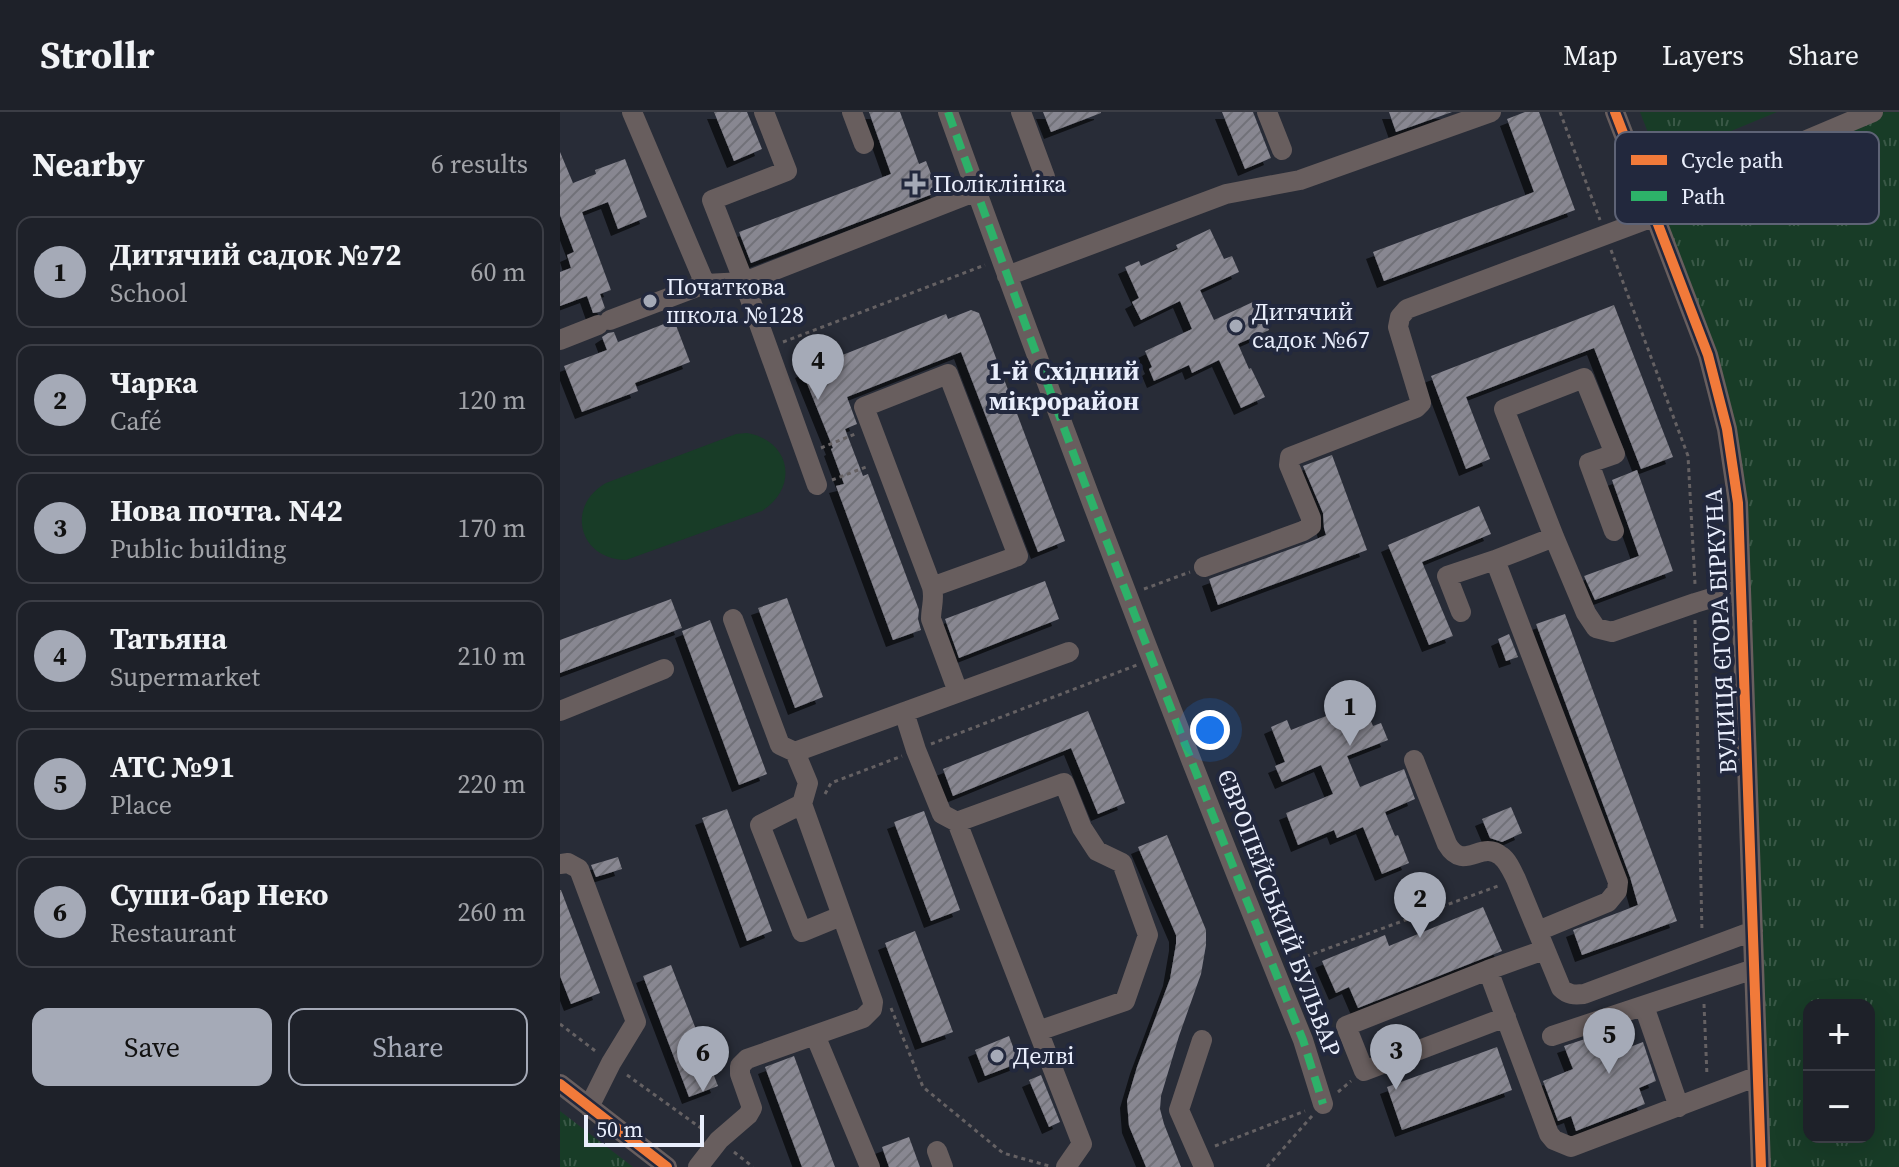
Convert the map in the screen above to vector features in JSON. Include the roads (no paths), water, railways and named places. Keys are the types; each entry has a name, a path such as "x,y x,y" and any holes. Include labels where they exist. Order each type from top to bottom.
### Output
{"street":[{"path":"632,112 705,284"},
{"path":"764,112 787,171 712,200 817,485"},
{"path":"852,112 864,144"},
{"name":"ЄВРОПЕЙСЬКИЙ БУЛЬВАР","path":"948,112 1152,659 1303,1040 1323,1104"},
{"path":"1021,112 1045,177"},
{"path":"1267,112 1282,150"},
{"path":"1004,267 1226,194 1300,180 1491,112"},
{"name":"ВУЛИЦЯ ЄГОРА БІРКУНА","path":"1615,112 1623,132"},
{"path":"1828,132 1873,112"},
{"path":"560,340 705,284 744,282 977,191"},
{"path":"1204,567 1311,526 1311,518 1289,465 1290,457 1416,408 1421,403 1398,327 1400,317 1407,309 1619,224"},
{"name":"ВУЛИЦЯ ЄГОРА БІРКУНА","path":"1659,224 1708,355 1727,429 1738,503 1761,1167"},
{"path":"932,587 1018,556 948,374 864,407 932,587 935,598 931,619 958,692"},
{"path":"1614,531 1589,463 1615,454 1584,378 1504,409 1554,537 1586,613 1596,628 1612,632 1741,589"},
{"path":"1461,612 1447,576 1554,537"},
{"path":"1495,560 1618,882 1617,891 1608,902 1488,970 1346,1026 1364,1071 1506,1017"},
{"path":"698,1167 719,1140 752,1108 740,1074 740,1066 747,1059 863,1018 872,1009 873,1002 841,916 808,783 795,752 780,745 733,619"},
{"path":"795,752 1069,652"},
{"path":"560,711 664,669"},
{"path":"904,712 942,814 957,822 1082,1144 1066,1167"},
{"path":"1414,760 1447,844 1454,854 1463,857 1484,851 1493,852 1500,855 1516,879 1561,988 1566,993 1584,994 1753,931"},
{"path":"957,822 1064,783 1082,828 1097,851 1122,863 1148,935 1125,1001 1038,1031"},
{"path":"811,804 760,825 802,932 841,916"},
{"path":"560,864 568,863 579,869 636,1022 589,1107"},
{"path":"1552,1036 1754,969"},
{"path":"1488,970 1549,1134 1554,1140 1571,1147 1758,1076"},
{"path":"1644,1006 1679,1107"},
{"path":"815,1035 870,1167"},
{"path":"1201,1160 1179,1110 1202,1040"},
{"path":"560,1084 667,1167"}],"place":[{"name":"Поліклініка","path":"915,184"},
{"name":"Початкова школа №128","path":"650,301"},
{"name":"Дитячий садок №67","path":"1236,326"},
{"name":"Татьяна","path":"818,400"},
{"name":"Дитячий садок №72","path":"1350,746"},
{"name":"Чарка","path":"1420,938"},
{"name":"Делві","path":"997,1056"},
{"name":"АТС №91","path":"1609,1074"},
{"name":"Нова почта. N42","path":"1396,1090"},
{"name":"Суши-бар Неко","path":"703,1092"}],"district":[{"name":"1-й Східний мікрорайон","path":"1064,386"}]}
